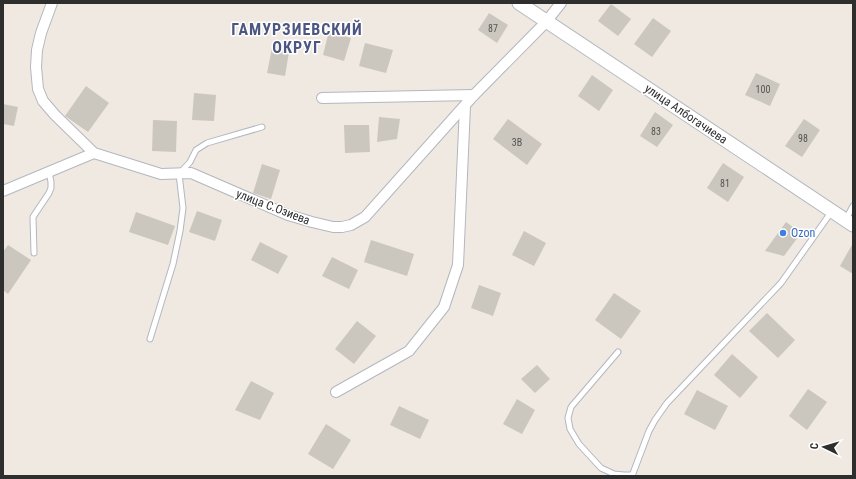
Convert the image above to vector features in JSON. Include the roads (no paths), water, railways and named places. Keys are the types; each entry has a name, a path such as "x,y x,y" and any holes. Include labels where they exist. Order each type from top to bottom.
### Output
{"street":[{"name":"улица С.Озиева","path":"52,3 41,33 37,50 36,67 38,88 43,101 55,115 94,153 161,174 191,173 288,215 333,227 352,225 365,217 474,95 546,22 561,3"},
{"name":"улица Албогачиева","path":"520,3 546,22 849,222"},
{"path":"322,98 474,95"},
{"path":"336,392 409,351 444,307 458,265 465,106"},
{"path":"3,191 94,153"}],"lane":[{"path":"150,340 173,264 180,231 183,208 179,174 190,162 196,150 207,143 262,127"},
{"path":"34,253 33,217 51,188 49,172"},
{"path":"849,222 853,206"},
{"path":"618,352 571,407 568,418 570,429 579,444 601,468 614,474 632,475 649,431 664,407 781,283 832,211"}],"place":[{"name":"Ozon","path":"783,233"}],"district":[{"name":"ГАМУРЗИЕВСКИЙ ОКРУГ","path":"297,38"}]}
